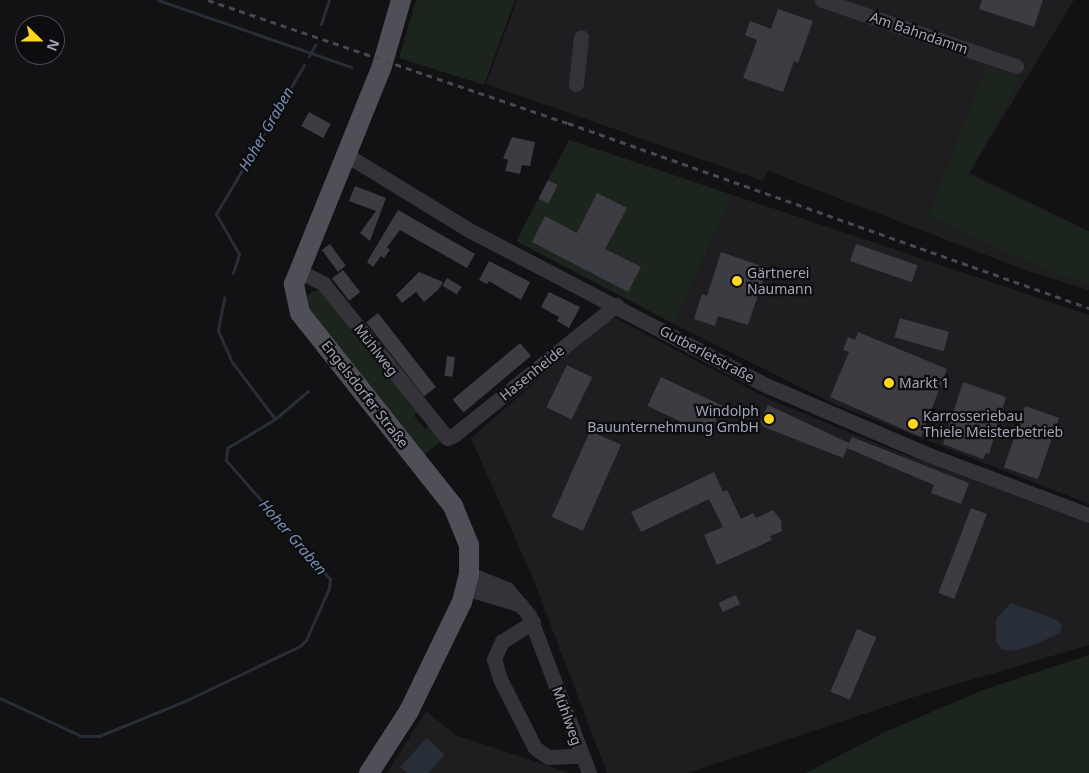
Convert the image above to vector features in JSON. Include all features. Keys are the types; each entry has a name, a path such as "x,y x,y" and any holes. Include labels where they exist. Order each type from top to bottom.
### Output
{"main road":[{"name":"Engelsdorfer Straße","path":"369,773 409,711 468,581 470,545 458,513 300,313 294,284 382,66 401,0"}],"street":[{"name":"Am Bahndamm","path":"822,0 1016,66"},
{"path":"576,84 581,38"},
{"name":"Gutberletstraße","path":"345,154 469,230 738,370 825,411 1030,494 1089,515"},
{"name":"Mühlweg","path":"299,271 323,283 446,438"},
{"name":"Hasenheide","path":"446,438 454,435 616,305"},
{"name":"Mühlweg","path":"468,581 521,605 533,622 581,756 589,773"},
{"path":"533,622 502,641 494,659 500,679 535,748 548,757 581,756"}],"shaded area":[{"path":"416,0 515,0 484,85 399,58"},
{"path":"517,0 1074,0 969,173 1089,231 1089,290 1030,272 768,171 763,181 486,84"},
{"path":"986,67 1021,78 968,175 1089,232 1089,284 1048,271 928,216"},
{"path":"569,140 733,195 674,324 516,241"},
{"path":"733,195 1089,315 1089,504 834,404 674,324"},
{"path":"321,290 419,411 414,416 425,429 430,425 442,440 423,456 307,310 305,298 313,291"},
{"path":"611,316 771,400 890,449 1089,524 1089,645 923,694 687,773 607,773 532,576 471,438"},
{"path":"1011,603 1057,620 1062,625 1060,633 1034,645 1012,651 1002,650 996,641 996,619"},
{"path":"1089,655 1089,773 806,773 887,731 983,690"},
{"path":"426,711 455,735 570,773 387,773"},
{"path":"427,738 445,755 428,773 407,773 400,767"}],"building":[{"path":"982,0 1043,0 1034,27 979,9"},
{"path":"778,9 813,21 798,63 794,61 783,92 743,78 757,40 745,35 750,21 771,29"},
{"path":"309,112 331,124 323,138 301,126"},
{"path":"512,137 535,142 530,166 522,165 520,174 505,171 508,160 503,158"},
{"path":"548,180 558,185 548,204 538,199"},
{"path":"355,186 386,198 370,241 360,233 376,211 349,201"},
{"path":"597,193 627,208 605,249 641,267 628,292 532,242 545,216 577,233"},
{"path":"398,210 475,254 467,268 400,230 387,247 390,250 384,258 381,256 373,267 367,262"},
{"path":"330,244 346,266 338,272 322,250"},
{"path":"856,244 917,265 912,282 850,261"},
{"name":"Gärtnerei Naumann","path":"721,252 767,268 748,325 718,316 715,326 694,319 702,294 707,296"},
{"path":"489,261 530,282 521,300 489,281 487,284 479,280"},
{"path":"343,270 360,292 349,301 332,279"},
{"path":"419,272 443,282 439,289 424,302 416,292 402,303 396,295"},
{"path":"447,278 462,287 457,294 442,286"},
{"path":"549,292 580,307 569,328 557,321 559,317 541,307"},
{"path":"378,313 436,387 424,396 366,322"},
{"path":"900,318 949,332 944,351 894,337"},
{"name":"Markt 1","path":"858,332 947,369 921,437 830,397 849,352 843,350 848,337 855,340"},
{"path":"520,343 531,356 464,413 453,400"},
{"path":"447,356 455,357 453,377 445,376"},
{"path":"567,365 592,377 572,420 546,407"},
{"path":"661,377 723,406 709,435 647,406"},
{"path":"963,382 1006,397 989,454 986,453 983,459 943,444"},
{"path":"768,405 849,443 852,437 969,483 961,504 931,493 934,485 847,448 843,458 764,427 760,422"},
{"path":"1025,406 1059,418 1038,479 1004,467"},
{"path":"590,431 621,445 583,531 552,517"},
{"path":"714,472 723,492 727,490 741,519 753,513 756,518 773,510 781,520 782,531 770,536 772,540 717,565 704,535 723,527 709,499 641,532 631,512"},
{"path":"971,508 987,514 954,599 938,593"},
{"path":"736,595 740,604 723,612 719,603"},
{"path":"857,629 876,637 850,700 830,692"}],"waterway":[{"path":"158,0 352,67"},
{"name":"Hoher Graben","path":"321,24 329,0"},
{"path":"309,56 315,45"},
{"name":"Hoher Graben","path":"233,273 239,254 216,214 304,65"},
{"name":"Hoher Graben","path":"0,698 81,736 99,736 187,700 300,646 306,640 329,588 330,579 226,460 227,448 275,419 232,362 218,330 224,298"},
{"path":"275,419 308,391"}],"railway":[{"path":"208,0 568,123 1089,308"}],"place":[{"name":"Gärtnerei Naumann","path":"737,281"},
{"name":"Markt 1","path":"889,383"},
{"name":"Windolph Bauunternehmung GmbH","path":"769,419"},
{"name":"Karrosseriebau Thiele Meisterbetrieb","path":"913,424"}]}
